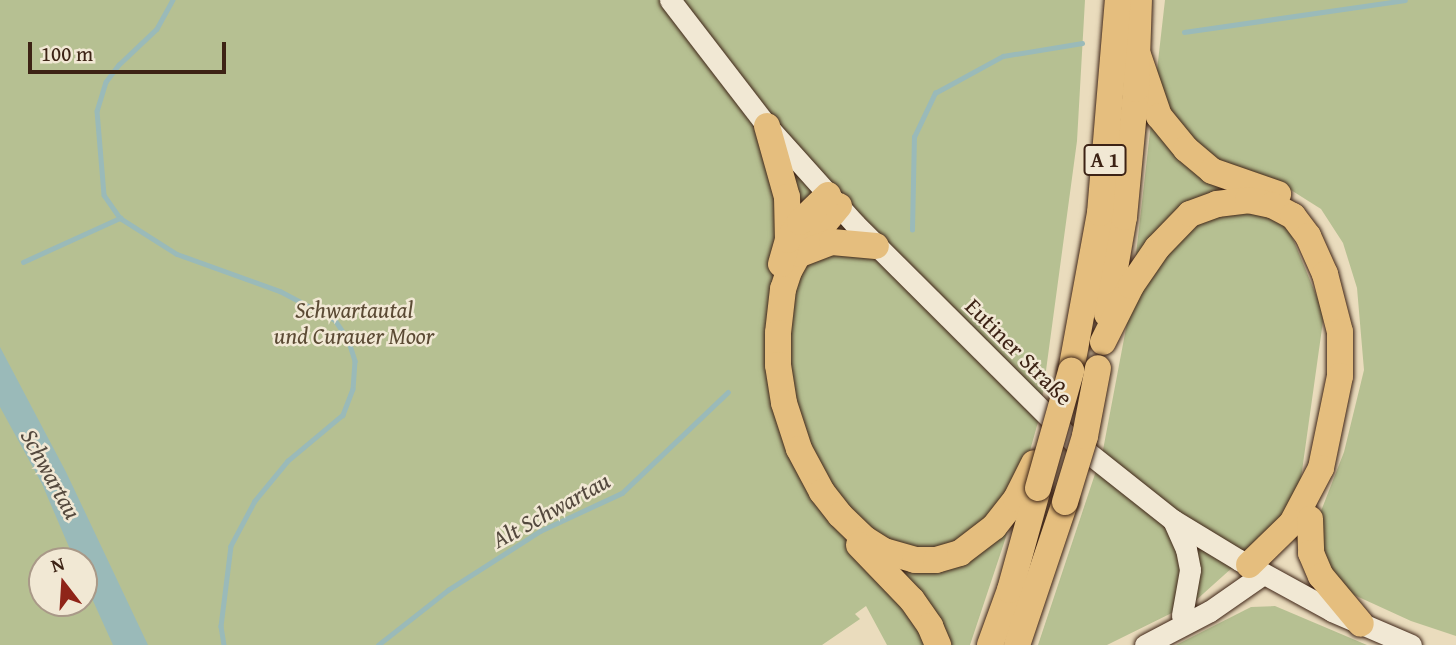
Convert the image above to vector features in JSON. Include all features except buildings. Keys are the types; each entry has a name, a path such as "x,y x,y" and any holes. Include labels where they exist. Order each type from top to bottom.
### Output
{"highway":[{"name":"A 1","path":"990,645 1010,590 1036,475 1081,319 1100,213 1118,0"},
{"name":"A 1","path":"1017,645 1085,436 1103,342 1124,217 1138,55 1139,0"},
{"path":"1138,55 1159,116 1186,149 1212,171 1279,194 1300,210 1319,232 1336,270 1350,330 1351,376 1342,426 1329,473 1310,519 1290,550 1256,570"},
{"path":"767,126 787,197 793,247 776,287 770,336 775,400 789,447 809,485 829,513 912,600 930,626 938,645"},
{"path":"834,200 800,222 783,289 778,333 778,365 784,403 799,449 822,492 865,539 884,551 915,560 936,560 960,553 994,527 1036,475"},
{"path":"1103,342 1144,267 1157,248 1190,214 1217,204 1248,201 1272,205 1293,216 1308,236 1325,274 1340,332 1340,376 1321,468 1292,523 1256,570"},
{"path":"793,247 832,242 876,246"},
{"path":"1310,519 1311,553 1321,576 1362,624"}],"main road":[{"name":"Eutiner Straße","path":"670,0 767,126 876,246 1072,440 1173,520 1256,570 1362,624 1411,645"},
{"path":"1173,520 1186,549 1190,570 1182,615"},
{"path":"1149,643 1182,615 1256,570"},
{"path":"1149,643 1210,611 1256,570"}],"green space":[{"name":"Schwartautal und Curauer Moor","path":"0,0 1085,0 1077,141 1040,415 1004,543 970,645 887,645 866,606 855,614 860,619 822,645 0,645"},
{"path":"1165,0 1456,0 1456,636 1411,621 1352,594 1327,577 1314,529 1344,452 1364,370 1357,288 1343,243 1321,209 1283,185 1264,214 1288,227 1324,314 1301,478 1281,524 1194,602 1107,645 1038,645 1103,450 1130,307"},
{"path":"1275,606 1367,645 1176,645 1251,607"}],"water":[{"name":"Schwartau","path":"0,347 66,472 148,645 113,645 98,612 98,547 69,547 42,484 0,407"}],"waterway":[{"name":"Alt Schwartau","path":"173,0 157,29 119,65 106,82 97,111 104,195 120,218 177,254 280,291 335,320 348,339 355,361 353,389 343,415 288,461 255,501 231,546 221,626 224,645"},
{"name":"Alt Schwartau","path":"1184,32 1405,0"},
{"name":"Alt Schwartau","path":"912,230 914,137 935,93 1003,56 1082,43"},
{"path":"23,262 120,218"},
{"name":"Alt Schwartau","path":"378,645 448,590 540,531 622,493 728,392"}]}
